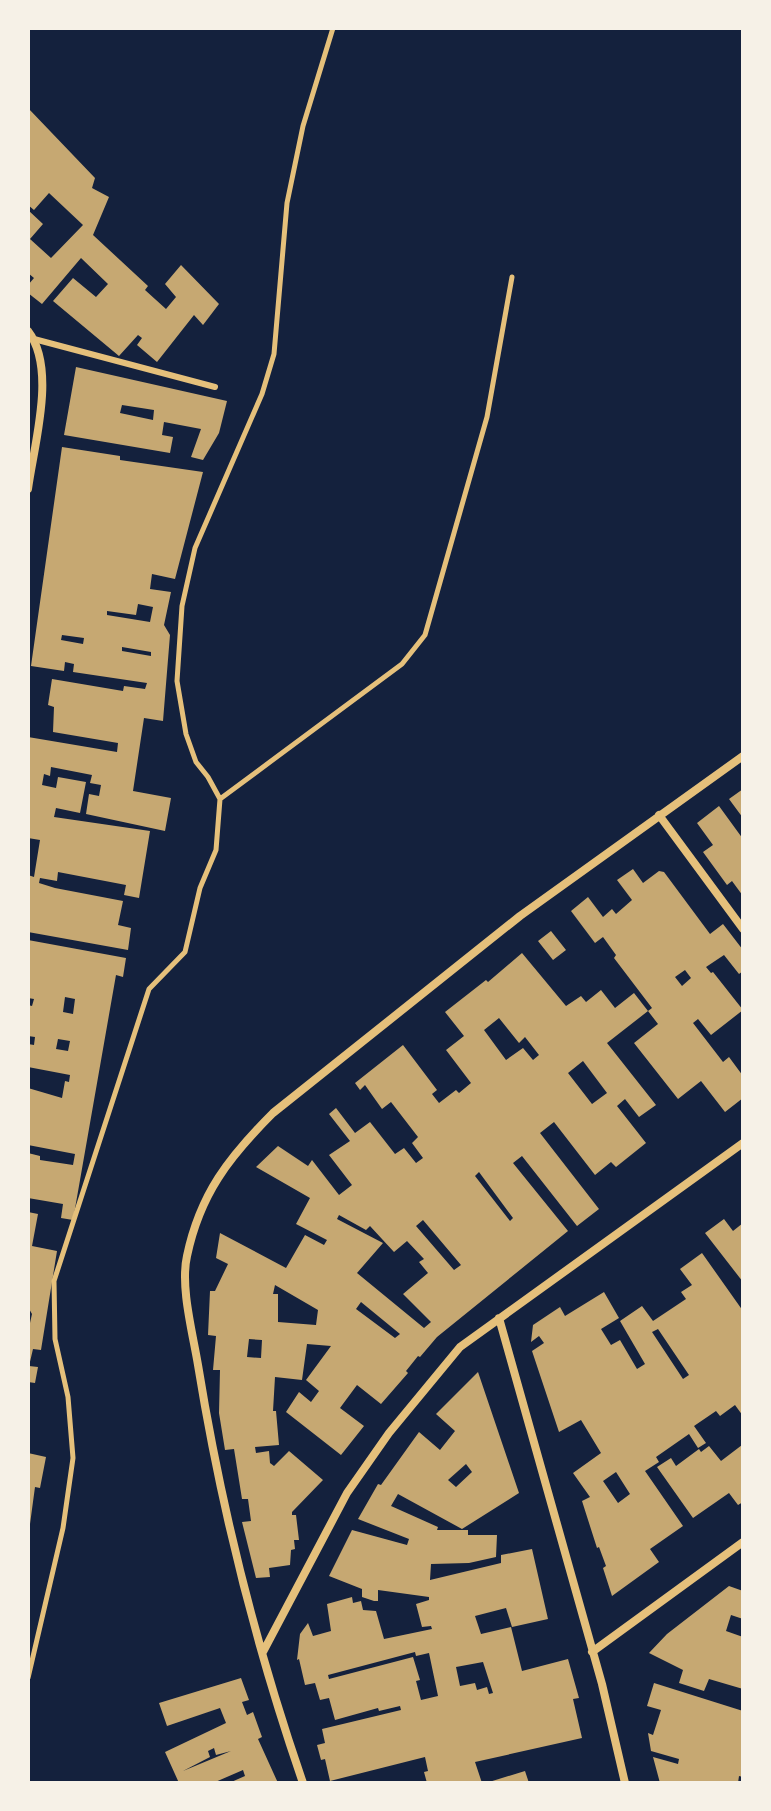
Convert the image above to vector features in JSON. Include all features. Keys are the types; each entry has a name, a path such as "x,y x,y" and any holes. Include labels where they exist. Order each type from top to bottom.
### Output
{"street":[{"path":"28,489 44,380 31,335"},
{"path":"303,1783 274,1698 213,1458 188,1303 186,1260 196,1224 212,1186 237,1149 273,1113 520,916 743,756"},
{"path":"659,815 743,929"},
{"path":"262,1653 347,1493 389,1433 460,1347 743,1143"},
{"path":"499,1318 592,1652 625,1783"},
{"path":"592,1652 743,1542"}],"lane":[{"path":"31,335 215,387"}],"path":[{"path":"28,1678 63,1528 73,1458 68,1397 55,1339 54,1281 149,989 185,952 200,888 216,850 220,799 196,762 186,734 177,681 182,606 195,548 262,394 274,354 287,203 303,126 333,28"},
{"path":"220,799 402,664 425,635 487,417 512,277"}],"building":[{"path":"28,108 95,178 92,188 109,197 93,235 148,286 145,290 166,309 176,297 165,284 181,265 219,304 203,325 194,315 157,362 137,345 142,338 138,335 119,356 53,301 73,278 96,297 108,284 81,258 42,304 28,293 28,285 34,278 28,273 28,210 43,224 30,239 51,258 83,225 49,193 34,210 28,205"},
{"path":"76,367 227,401 219,433 203,460 191,457 201,429 164,422 162,435 173,437 170,453 64,435","holes":["122,405 154,410 153,420 120,413"]},
{"path":"62,447 120,456 120,460 203,472 175,579 152,574 150,589 171,592 164,625 170,635 163,721 144,718 133,791 171,798 165,831 86,814 89,794 99,796 101,785 90,783 92,775 51,767 50,776 44,774 42,785 56,788 58,777 86,782 80,813 56,808 54,817 150,831 139,898 124,895 126,885 58,872 57,881 40,878 39,883 123,901 118,925 131,928 128,950 28,932 28,875 34,877 40,840 28,838 28,737 117,752 118,743 53,732 54,707 48,705 52,679 123,691 124,686 145,689 147,683 73,672 74,664 65,662 64,671 31,666","holes":["138,604 153,607 150,622 107,615 107,611 136,615","62,635 84,638 83,644 61,640","122,647 151,652 151,656 122,651"]},
{"path":"743,789 743,818 729,799"},
{"path":"719,806 743,839 743,896 732,881 727,885 703,852 713,845 697,823"},
{"path":"633,869 643,883 659,871 664,872 710,934 723,924 743,950 743,971 739,974 724,955 706,967 743,1010 711,1035 698,1019 693,1023 723,1062 729,1057 743,1076 743,1098 725,1112 701,1081 678,1099 634,1043 658,1024 648,1011 652,1008 614,958 616,955 603,937 595,943 571,911 588,897 603,917 612,909 616,914 632,900 617,880","holes":["685,970 691,978 682,986 675,977"]},
{"path":"551,931 566,950 553,960 538,941"},
{"path":"28,940 126,958 123,977 116,975 73,1220 61,1218 63,1204 28,1198 28,1153 40,1156 40,1160 73,1165 75,1154 28,1145 28,1088 62,1098 65,1081 69,1082 70,1075 28,1067 28,1044 34,1045 35,1037 28,1036 28,1005 32,1006 34,999 28,998","holes":["65,997 75,999 73,1014 63,1012","58,1039 70,1041 68,1051 56,1049"]},
{"path":"522,953 566,1006 581,996 586,1002 601,990 615,1008 634,993 648,1011 607,1043 656,1105 639,1117 625,1099 617,1106 646,1143 616,1167 611,1162 595,1175 554,1122 540,1133 599,1209 577,1226 522,1156 513,1163 568,1231 437,1337 381,1404 357,1385 340,1408 364,1426 341,1455 286,1412 299,1392 311,1402 319,1391 306,1380 331,1346 307,1344 302,1380 275,1377 273,1411 276,1411 279,1445 255,1447 256,1453 269,1451 270,1463 274,1466 289,1451 323,1480 292,1512 296,1515 299,1540 294,1540 295,1549 291,1550 290,1565 269,1568 270,1577 256,1578 242,1522 251,1521 248,1499 242,1499 234,1449 225,1450 219,1413 220,1370 213,1370 216,1336 208,1335 210,1291 215,1291 228,1264 216,1258 220,1233 286,1268 305,1235 324,1245 327,1240 296,1224 310,1198 256,1167 278,1146 308,1166 312,1160 339,1195 352,1185 329,1155 350,1141 329,1114 336,1108 355,1133 370,1122 395,1154 404,1148 416,1163 423,1158 412,1143 418,1137 391,1102 382,1109 365,1085 360,1090 355,1083 403,1045 437,1090 432,1094 439,1103 456,1090 459,1093 471,1083 446,1050 464,1036 445,1012 486,980 488,982","holes":["499,1018 519,1043 525,1037 539,1055 533,1060 523,1048 506,1060 484,1030","583,1061 607,1093 592,1104 568,1073","479,1172 513,1218 510,1221 475,1176","339,1215 366,1230 370,1226 394,1252 407,1241 424,1259 419,1262 428,1273 403,1294 431,1322 424,1328 357,1273 383,1243 337,1219","423,1220 461,1265 454,1270 416,1226","275,1285 318,1310 316,1325 278,1322 278,1294 273,1294","361,1302 400,1334 395,1338 356,1309","249,1339 262,1340 261,1358 247,1357"]},
{"path":"28,1212 38,1214 32,1246 57,1251 41,1350 33,1349 29,1366 38,1367 35,1383 28,1382 28,1323 32,1314 28,1307"},
{"path":"724,1219 733,1231 743,1223 743,1282 705,1233"},
{"path":"702,1253 743,1311 743,1416 735,1405 720,1416 716,1411 694,1426 706,1443 698,1448 689,1434 656,1457 659,1462 645,1471 683,1526 650,1549 659,1562 612,1596 603,1568 606,1566 582,1501 590,1497 573,1473 601,1453 581,1420 559,1432 532,1351 544,1343 539,1336 531,1342 533,1325 560,1307 565,1316 604,1292 619,1318 601,1329 611,1345 620,1340 637,1369 645,1364 620,1321 642,1306 653,1321 686,1299 681,1292 692,1285 680,1269","holes":["658,1329 689,1375 683,1379 652,1332","616,1472 630,1494 618,1503 603,1481"]},
{"path":"478,1372 519,1493 462,1529 398,1494 391,1506 438,1527 437,1530 468,1530 468,1535 497,1535 496,1557 469,1563 431,1564 430,1580 501,1563 501,1555 532,1549 548,1619 512,1627 506,1608 475,1616 481,1634 511,1627 522,1671 568,1659 579,1698 573,1699 582,1738 475,1762 482,1783 427,1783 425,1757 330,1781 325,1759 321,1760 317,1745 325,1743 322,1729 401,1710 400,1706 379,1711 378,1708 335,1720 329,1698 320,1700 315,1683 305,1685 297,1660 300,1634 308,1623 313,1636 331,1631 327,1604 352,1597 353,1603 361,1601 363,1610 376,1611 384,1639 432,1629 431,1626 422,1627 416,1604 429,1600 429,1597 378,1590 378,1601 374,1601 362,1597 362,1589 329,1576 352,1530 407,1545 409,1539 358,1519 378,1484 381,1485 419,1432 440,1450 455,1431 436,1414","holes":["466,1464 472,1472 456,1487 448,1480","415,1652 416,1656 429,1653 438,1696 421,1700 416,1681 420,1680 413,1657 329,1679 328,1675","483,1662 493,1693 489,1694 487,1687 477,1690 475,1683 460,1686 456,1667"]},
{"path":"742,1445 743,1502 738,1505 729,1493 693,1518 657,1467 671,1458 676,1466 699,1449 701,1452 709,1446 721,1461"},
{"path":"28,1453 46,1457 40,1488 35,1487 30,1524"},
{"path":"729,1586 743,1591 743,1619 731,1615 726,1631 743,1637 743,1689 709,1679 704,1691 679,1683 683,1670 649,1653 667,1634"},
{"path":"241,1678 249,1700 242,1702 247,1715 253,1712 262,1737 258,1739 278,1783 229,1783 245,1776 243,1770 213,1783 179,1783 165,1752 226,1723 220,1708 167,1726 159,1703","holes":["214,1748 216,1755 231,1751 183,1771 210,1757 208,1751"]},
{"path":"654,1683 743,1711 743,1777 739,1776 738,1783 660,1783 653,1757 678,1764 679,1759 651,1751 648,1733 653,1735 661,1710 647,1706"},
{"path":"525,1771 529,1783 489,1783 489,1782"}]}
